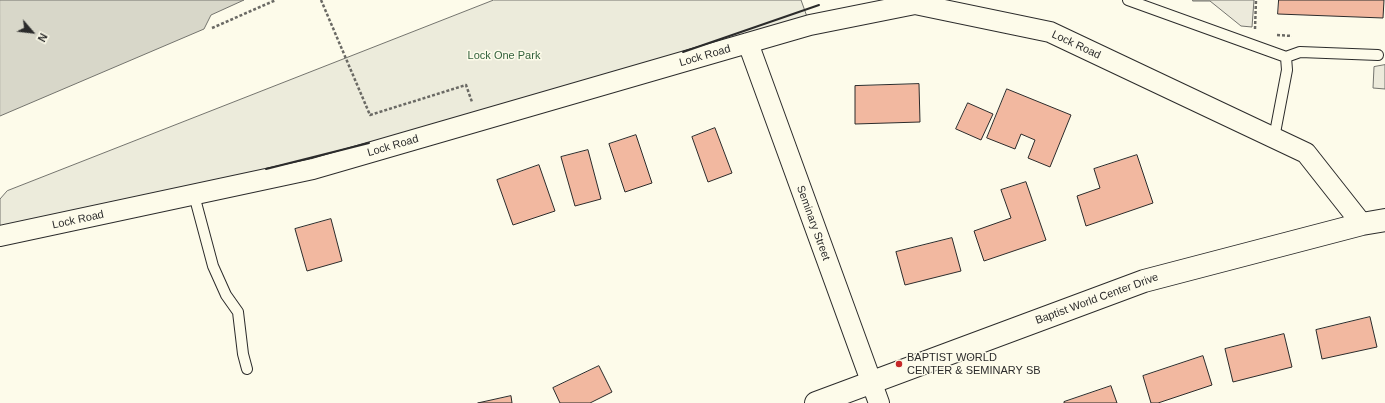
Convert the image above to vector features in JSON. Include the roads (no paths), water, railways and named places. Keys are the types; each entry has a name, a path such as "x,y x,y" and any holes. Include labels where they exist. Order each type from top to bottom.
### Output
{"street":[{"name":"Lock Road","path":"0,236 313,169 810,25 915,4 1050,32 1306,153 1362,224"},
{"name":"Seminary Street","path":"748,43 879,403"},
{"name":"Baptist World Center Drive","path":"816,403 1144,281 1362,224 1385,220"}],"lane":[{"path":"1128,0 1286,57 1300,52 1378,54"},
{"path":"1274,138 1287,70 1286,57"},
{"path":"194,195 213,266 226,295 238,312 243,354 247,369"}],"place":[{"name":"BAPTIST WORLD CENTER & SEMINARY SB","path":"899,364"}],"park label":[{"name":"Lock One Park","path":"504,56"}]}
